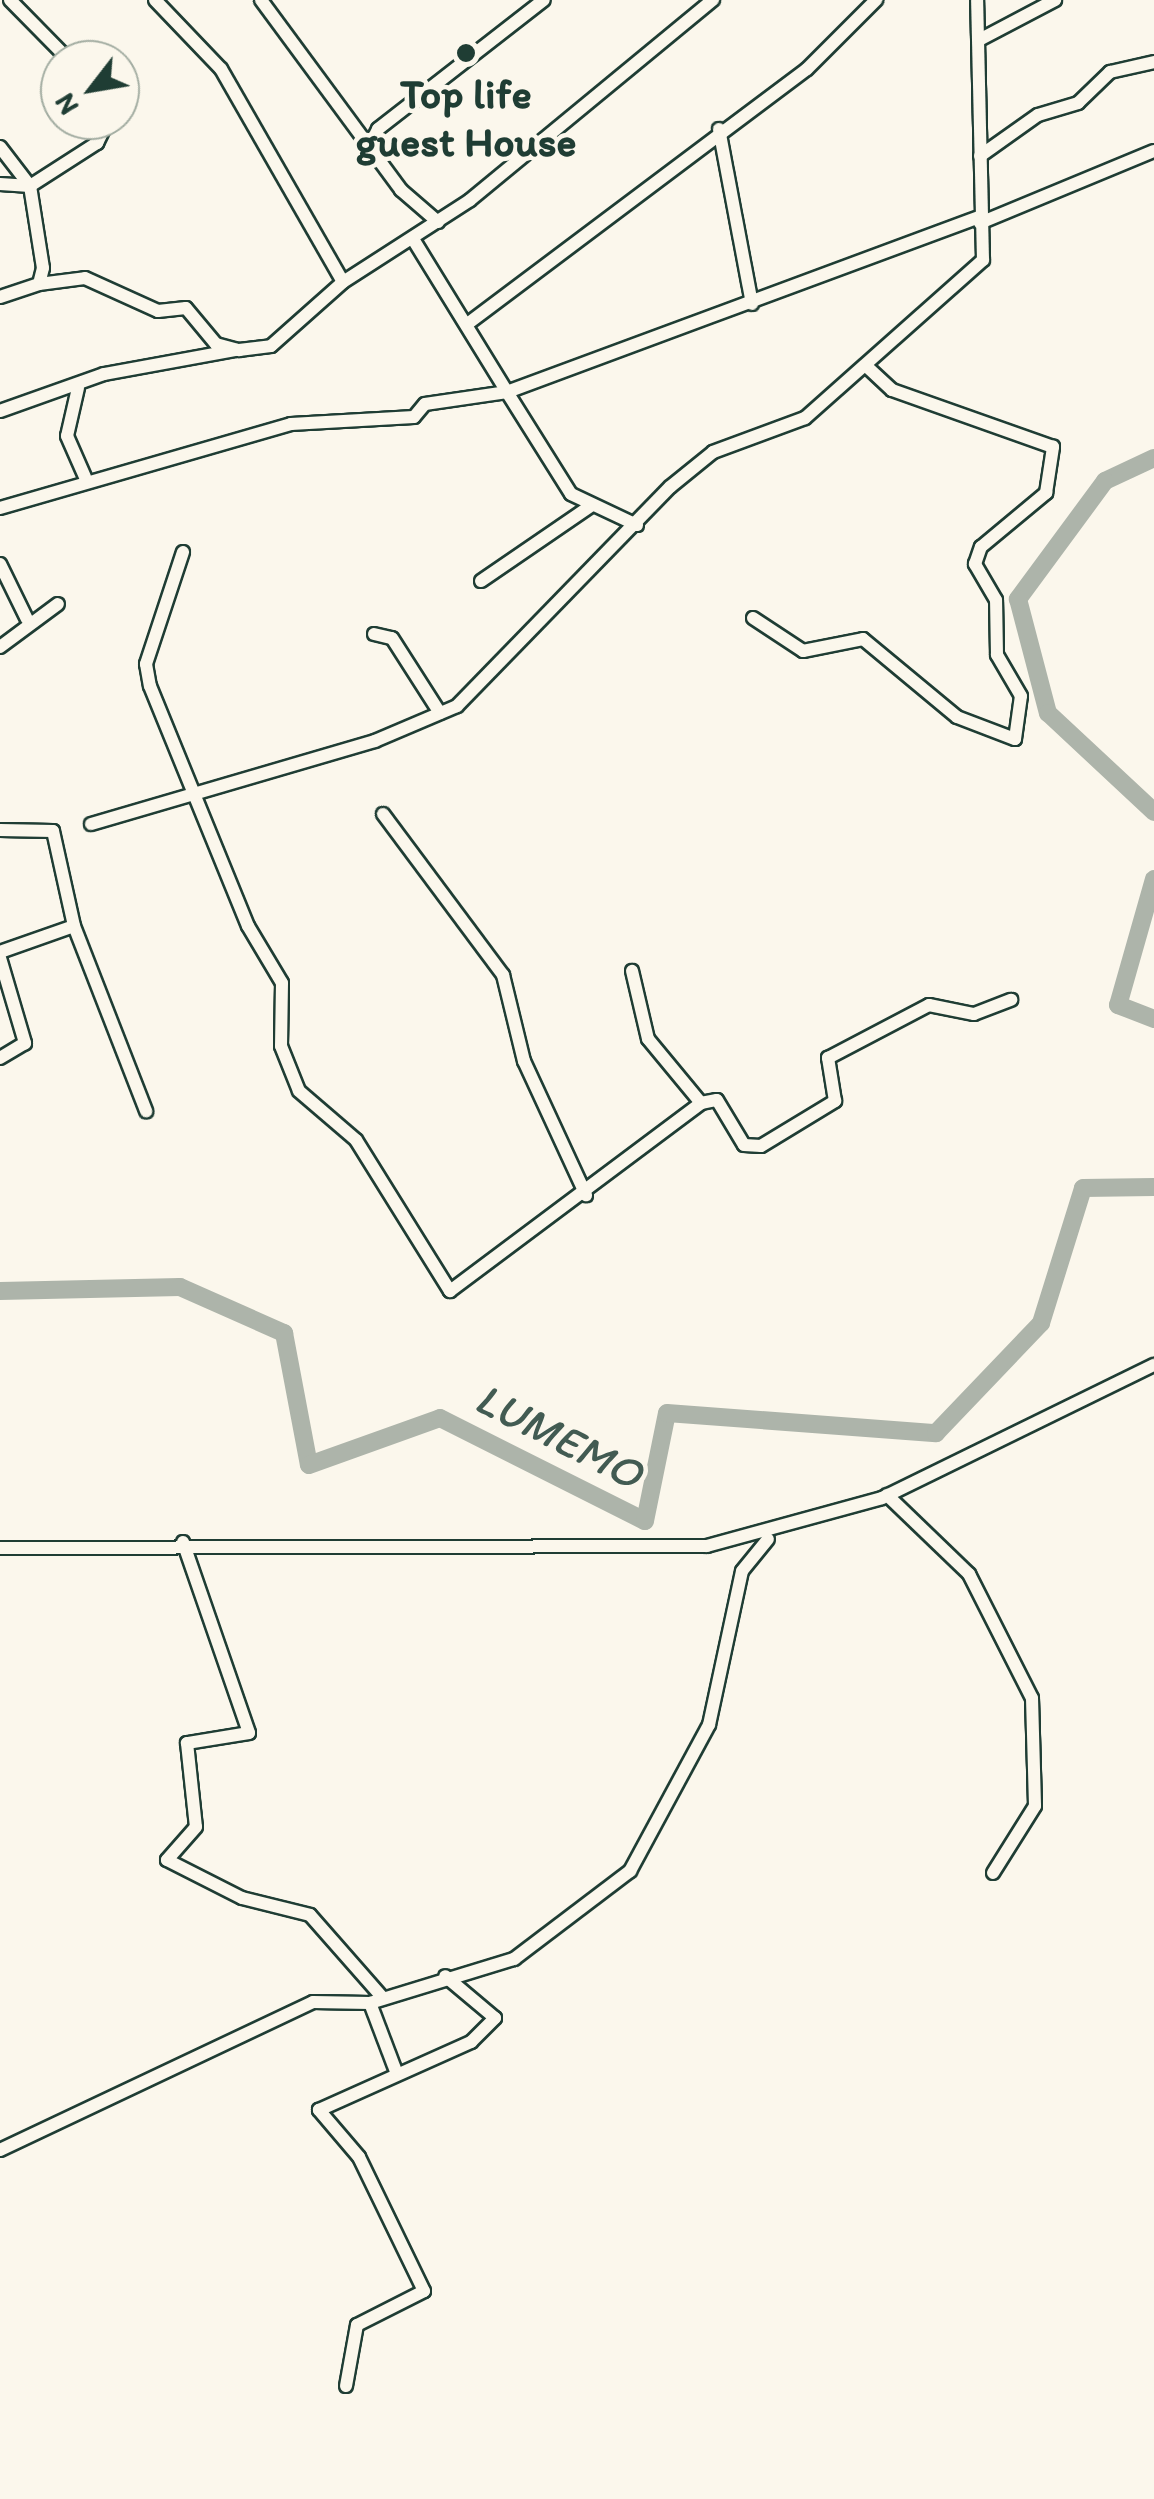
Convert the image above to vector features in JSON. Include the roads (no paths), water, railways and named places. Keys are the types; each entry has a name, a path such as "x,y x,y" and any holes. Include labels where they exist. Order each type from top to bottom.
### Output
{"street":[{"path":"10,0 49,40"},
{"path":"155,0 221,69 343,282"},
{"path":"261,0 370,144 438,222"},
{"path":"370,144 378,128 528,5 544,0"},
{"path":"0,411 78,388 104,374 271,346 343,282 438,222 713,0"},
{"path":"470,322 719,129 807,69 876,0"},
{"path":"91,824 375,742 440,713 517,652 713,452 805,418 867,367 983,260 977,0"},
{"path":"980,40 1055,0"},
{"path":"980,156 1038,115 1078,103 1110,72 1154,62"},
{"path":"719,129 752,304"},
{"path":"0,184 30,186 98,140"},
{"path":"0,146 30,186 40,284"},
{"path":"0,508 85,477 291,424 414,417 426,404 507,392 980,220 1154,152"},
{"path":"413,240 470,322 507,392 571,494 637,526"},
{"path":"0,298 40,284 85,278 158,311 186,308 216,344 239,350"},
{"path":"753,618 803,652 863,639 957,717 1015,739 1021,696 997,655 996,600 974,564 980,547 1046,493 1053,448 892,390 867,367"},
{"path":"78,388 67,436 85,477"},
{"path":"481,581 592,505"},
{"path":"183,552 146,664 193,792 282,983 280,1046 299,1091 356,1140 450,1291 586,1195 701,1103 717,1100 744,1145 760,1146 836,1101 828,1058 929,1006 974,1014 1012,1000"},
{"path":"0,564 27,619"},
{"path":"0,648 27,619 58,604"},
{"path":"374,634 392,638 440,713"},
{"path":"383,814 502,975 524,1062 586,1195"},
{"path":"0,830 54,831 74,926 146,1111"},
{"path":"0,1058 25,1043 0,955 74,926"},
{"path":"632,971 648,1039 701,1103"},
{"path":"0,1548 183,1542 707,1546 780,1532 887,1495 1154,1365"},
{"path":"887,1495 969,1574 1032,1698 1035,1806 993,1873"},
{"path":"0,2150 313,2002 376,2000 521,1956 630,1871 709,1725 742,1571 758,1544 780,1532"},
{"path":"183,1542 249,1734 188,1743 196,1827 167,1860 242,1898 310,1916 376,2000 397,2074"},
{"path":"346,2386 357,2324 424,2291 359,2157 319,2110 471,2042 495,2018 445,1976"}],"waterway":[{"name":"LUMEMO","path":"1154,458 1105,481 1018,599 1048,713 1154,812"},
{"name":"LUMEMO","path":"1154,879 1118,1005 1154,1019"},
{"name":"LUMEMO","path":"0,1291 180,1287 284,1333 309,1465 440,1418 645,1521 667,1413 936,1433 1041,1323 1083,1188 1154,1187"}],"place":[{"name":"Top life guest House","path":"466,53"}]}
